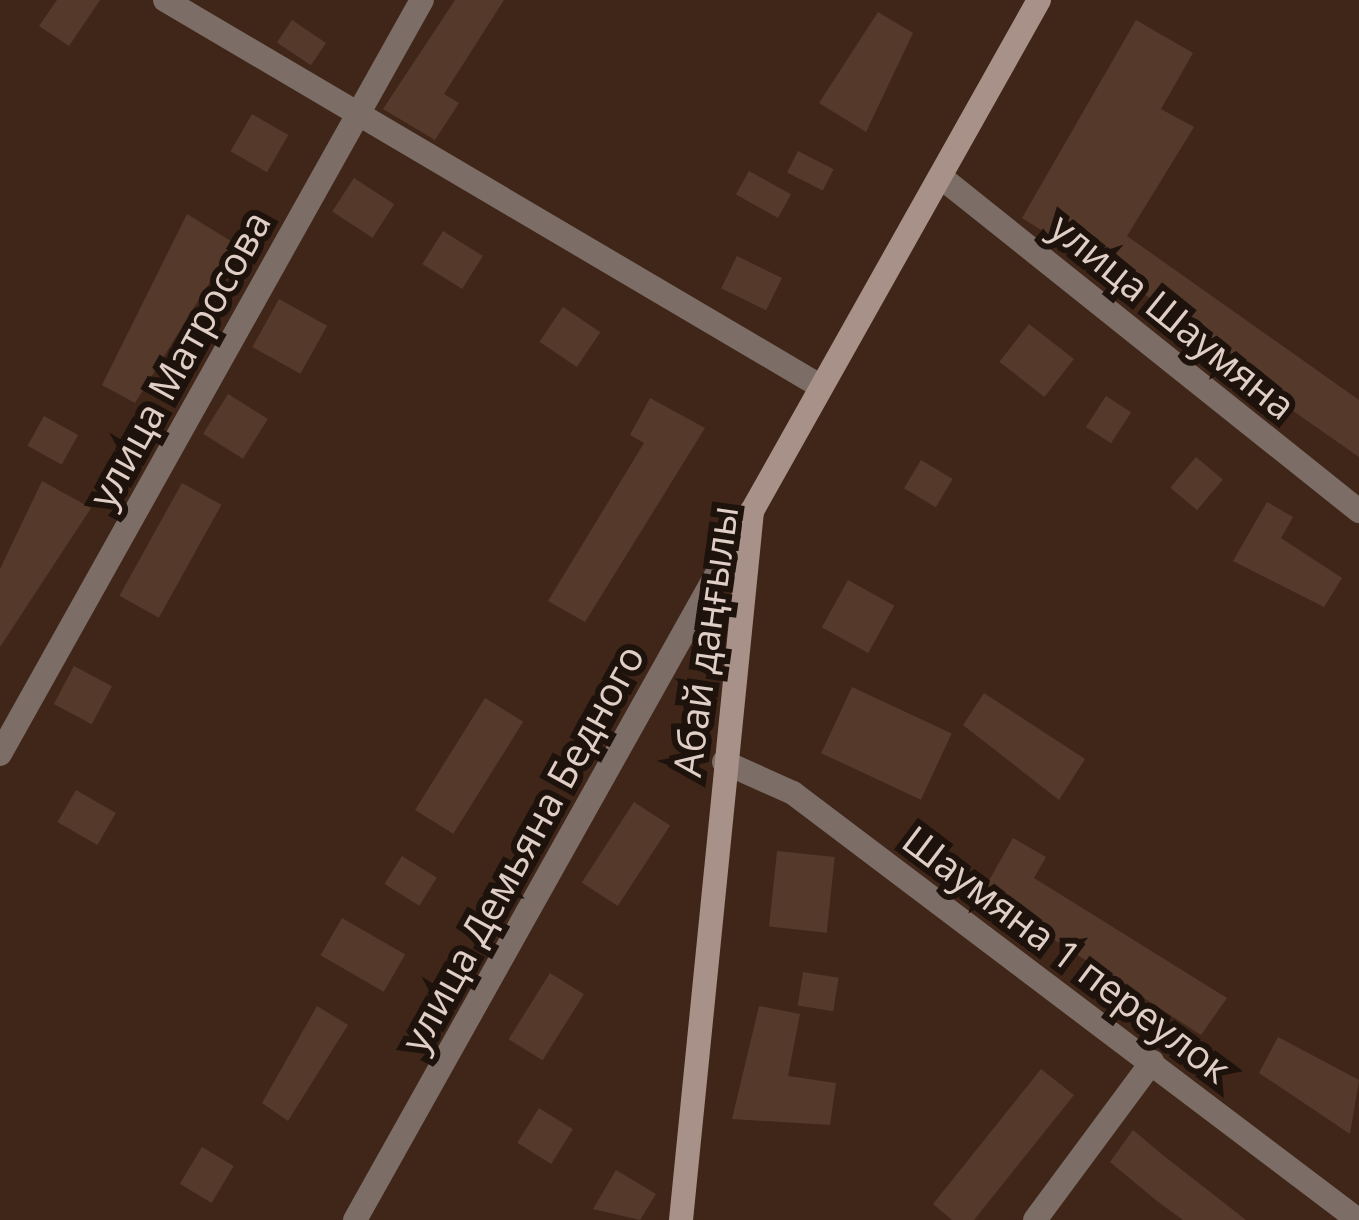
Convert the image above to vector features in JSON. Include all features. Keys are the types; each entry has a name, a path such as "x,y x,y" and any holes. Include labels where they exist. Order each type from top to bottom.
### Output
{"street":[{"path":"164,0 355,118 815,383"},
{"name":"улица Матросова","path":"0,754 422,0"},
{"name":"Абай даңғылы","path":"681,1220 752,511 815,383 942,178 1039,0"},
{"name":"улица Шаумяна","path":"942,178 1359,511"},
{"name":"улица Демьяна Бедного","path":"355,1220 752,511"},
{"name":"Шаумяна 1 переулок","path":"724,762 793,793 1358,1220"},
{"path":"1035,1220 1152,1062"}],"building":[{"path":"57,0 100,0 69,46 39,26"},
{"path":"455,0 504,0 444,94 459,103 435,140 383,109"},
{"path":"878,12 913,33 866,132 819,103"},
{"path":"292,20 326,43 311,65 277,42"},
{"path":"1136,20 1193,53 1161,109 1194,127 1127,236 1359,400 1359,457 1200,346 1174,313 1022,218"},
{"path":"252,114 288,135 267,172 230,151"},
{"path":"798,151 834,169 823,191 787,172"},
{"path":"749,171 791,194 778,218 736,195"},
{"path":"354,178 394,204 372,238 332,212"},
{"path":"187,214 234,243 135,403 102,385"},
{"path":"443,231 483,256 462,289 422,264"},
{"path":"737,256 782,278 766,310 721,288"},
{"path":"279,299 327,326 300,374 252,347"},
{"path":"563,307 600,332 577,367 540,342"},
{"path":"1029,324 1074,359 1044,397 999,362"},
{"path":"228,394 268,419 243,459 203,434"},
{"path":"1106,396 1131,412 1111,443 1086,427"},
{"path":"650,398 705,428 585,622 548,601 644,443 630,435"},
{"path":"44,416 78,435 62,465 28,446"},
{"path":"1196,457 1223,479 1197,510 1170,488"},
{"path":"921,460 953,479 936,507 904,488"},
{"path":"42,481 91,508 0,647 0,569"},
{"path":"182,483 221,505 159,618 119,596"},
{"path":"1267,502 1293,517 1281,538 1342,578 1324,607 1233,561"},
{"path":"848,580 894,606 868,653 822,627"},
{"path":"74,666 112,686 92,724 54,704"},
{"path":"852,687 952,733 921,800 821,753"},
{"path":"984,693 1085,759 1059,800 963,725"},
{"path":"485,698 523,722 453,834 415,810"},
{"path":"76,790 116,813 97,845 58,822"},
{"path":"634,802 670,825 618,906 582,883"},
{"path":"1013,838 1046,857 1034,878 1227,998 1201,1035 982,893"},
{"path":"777,851 835,857 827,933 769,927"},
{"path":"402,856 437,878 419,906 385,884"},
{"path":"342,918 405,954 384,992 320,955"},
{"path":"803,972 839,978 833,1011 798,1006"},
{"path":"550,973 584,994 543,1060 509,1039"},
{"path":"317,1006 348,1025 288,1121 262,1103"},
{"path":"759,1006 800,1014 788,1076 836,1083 830,1125 732,1119"},
{"path":"1278,1037 1359,1080 1350,1134 1259,1073"},
{"path":"1041,1069 1074,1095 974,1220 952,1220 933,1204"},
{"path":"539,1108 573,1129 551,1164 517,1143"},
{"path":"1133,1130 1246,1220 1183,1220 1157,1201 1110,1162"},
{"path":"202,1147 234,1166 212,1203 180,1184"},
{"path":"616,1170 656,1194 640,1220 593,1209"}]}
